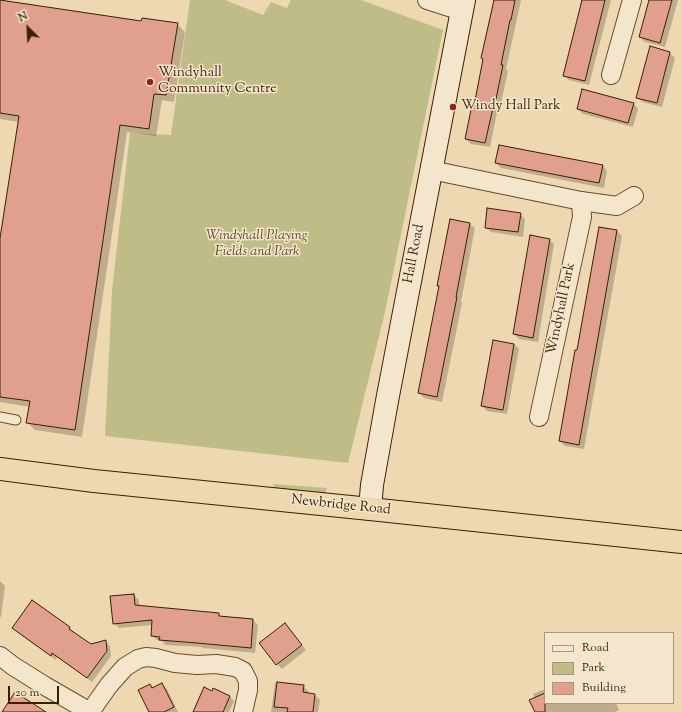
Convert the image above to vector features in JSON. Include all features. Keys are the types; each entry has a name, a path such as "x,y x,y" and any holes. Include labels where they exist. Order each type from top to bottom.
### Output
{"highway":[{"name":"Newbridge Road","path":"0,469 94,481 682,542"}],"street":[{"path":"427,0 462,6"},
{"path":"611,75 632,0"},
{"name":"Hall Road","path":"370,509 372,485 382,430 462,6"},
{"path":"430,170 581,201 617,206 634,196"},
{"name":"Windyhall Park","path":"538,417 582,217 581,201"},
{"path":"0,656 44,686 90,712 124,667 138,659 146,657 190,665 216,664 235,666 243,670 248,682 248,690 243,712"}],"lane":[{"path":"0,417 16,420"}],"green space":[{"name":"Windyhall Playing Fields and Park","path":"190,0 225,0 263,15 271,2 287,8 291,0 361,0 443,30 385,312 348,463 105,436 112,290 130,133 171,135"},
{"path":"273,484 327,488 325,493 276,491"}],"building":[{"path":"0,0 141,21 142,18 178,23 166,95 154,94 149,129 120,125 75,430 26,423 30,401 0,397 0,238 19,116 0,113"},
{"path":"494,0 515,0 501,65 503,65 496,99 485,143 465,139 472,105 474,106 483,59 481,58"},
{"path":"582,0 605,0 585,81 563,76"},
{"path":"649,0 672,0 660,43 639,37"},
{"path":"650,46 670,52 657,103 636,98"},
{"path":"582,89 634,103 628,123 577,109"},
{"path":"499,145 603,165 599,183 495,163"},
{"path":"487,208 521,213 518,232 485,228"},
{"path":"450,219 470,223 437,397 418,393 439,286 437,286"},
{"path":"599,227 617,230 579,445 559,441"},
{"path":"530,235 550,239 533,338 513,334"},
{"path":"493,340 514,344 503,410 481,406"},
{"path":"134,594 135,605 219,613 219,616 253,619 251,648 159,640 160,637 151,636 152,620 113,624 110,596"},
{"path":"32,600 91,644 106,640 107,651 87,678 52,653 51,656 12,628"},
{"path":"285,623 302,645 276,665 259,643"},
{"path":"277,682 304,685 303,692 315,694 313,712 287,712 288,708 274,707"},
{"path":"162,683 174,707 164,712 149,712 138,690 150,684 152,688"},
{"path":"204,687 212,691 213,688 230,696 223,712 193,712"},
{"path":"15,692 46,712 2,712"},
{"path":"544,693 545,712 535,712 529,700"}],"place":[{"name":"Windyhall Community Centre","path":"150,82"},
{"name":"Windy Hall Park","path":"453,107"}]}
